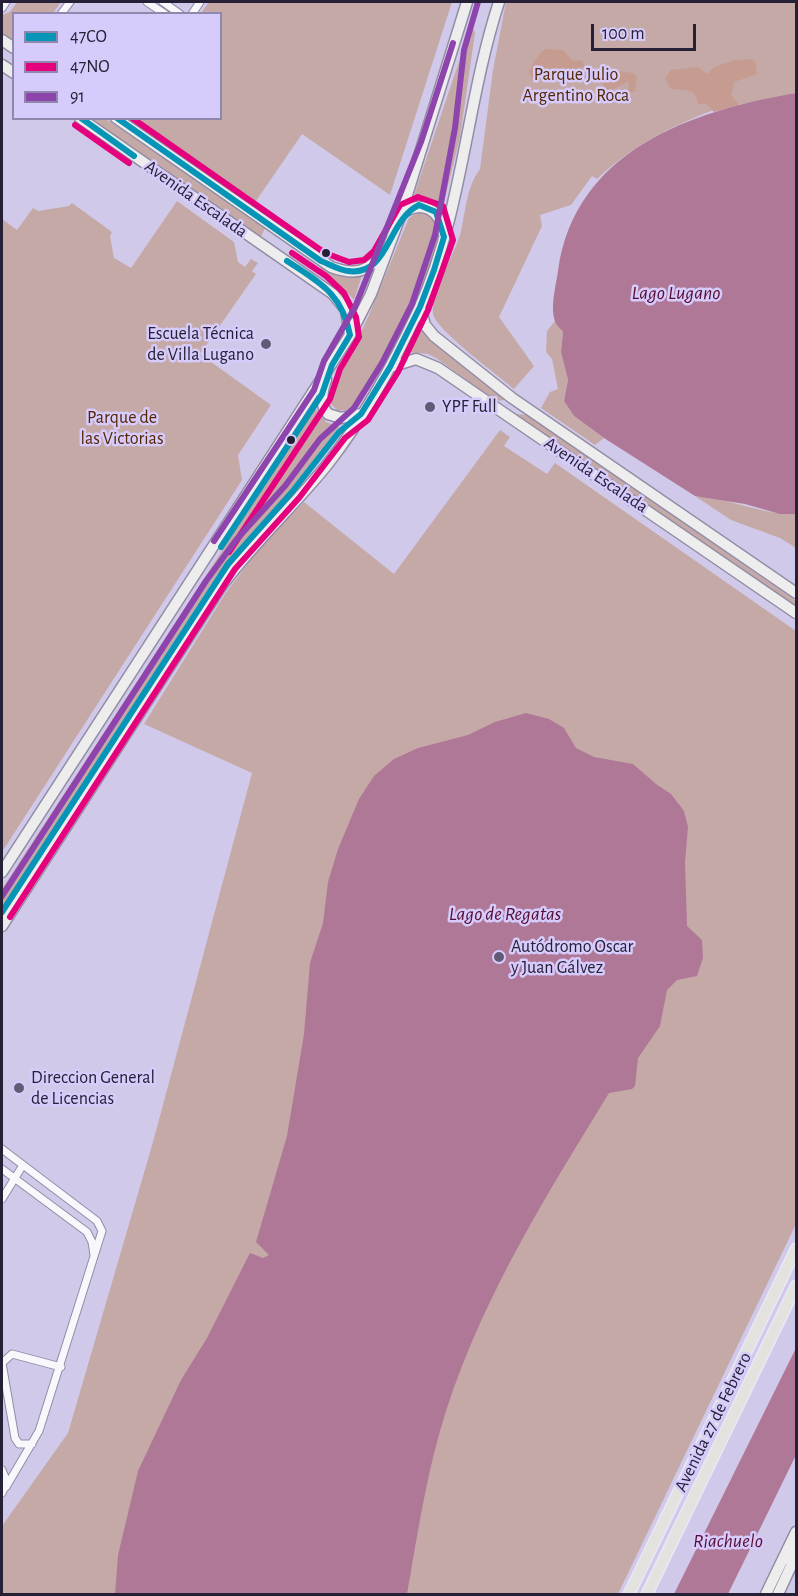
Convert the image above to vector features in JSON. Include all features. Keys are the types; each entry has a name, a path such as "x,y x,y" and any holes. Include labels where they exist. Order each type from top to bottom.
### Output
{"main road":[{"path":"2,872 273,450 350,335 371,294 401,214 467,2"},
{"path":"2,926 220,588 253,546 327,464 390,367 420,307 444,237 459,183 484,52 499,2"},
{"name":"Avenida Escalada","path":"83,120 338,299 346,310 350,335"},
{"name":"Avenida Escalada","path":"129,123 317,259 339,270 356,272 367,270 387,251"},
{"path":"401,214 417,206 430,208 440,218 444,237"},
{"path":"264,245 270,238 277,238 303,256 317,259 315,269 310,271 284,254 275,253"},
{"name":"Avenida Escalada","path":"420,307 425,325 434,336 512,398 796,593"},
{"name":"Avenida Escalada","path":"390,367 416,359 429,363 796,613"},
{"path":"332,364 322,394 324,410 334,418 361,414"},
{"path":"502,411 512,398"},
{"name":"Avenida 27 de Febrero","path":"629,1594 796,1249"},
{"name":"Avenida 27 de Febrero","path":"647,1594 796,1286"},
{"path":"766,1594 796,1532"},
{"path":"778,1594 794,1562 796,1538"}],"street":[{"path":"2,8 6,2"},
{"path":"147,2 162,12"},
{"path":"163,2 177,12"},
{"path":"2,1149 97,1221 102,1231 61,1367 32,1444 3,1491"},
{"path":"2,1199 23,1165"},
{"path":"2,1169 87,1232 92,1242 94,1257"},
{"path":"2,1351 61,1367"},
{"path":"12,1354 3,1363 15,1438 19,1444 32,1444"},
{"path":"2,1470 7,1477 3,1491"}],"green space":[{"path":"17,2 61,2 54,12 12,12 12,41 2,33 2,15 10,12"},
{"path":"209,2 452,2 390,195 302,134 256,201 142,123 141,120 222,120 222,12 202,12"},
{"name":"Parque Julio Argentino Roca","path":"506,2 796,2 796,93 729,107 728,105 675,126 642,144 597,179 592,176 571,205 540,215 542,226 499,317 534,366 514,389 445,331 433,314 435,296 460,235 469,192 480,169 493,70"},
{"path":"473,28 475,33 460,137 442,210 431,204 412,201 470,29"},
{"path":"89,120 107,120 265,228 261,237"},
{"name":"Parque de las Victorias","path":"177,201 234,242 238,262 245,267 251,259 258,263 252,271 256,274 200,354 271,405 238,455 242,480 2,852 2,219 17,230 33,208 38,211 69,206 72,203 112,232 110,236 114,258 131,268"},
{"path":"421,211 434,214 439,232 429,268 418,295 364,395 350,409 337,410 330,403 329,393 346,364 369,315 409,218"},
{"path":"322,265 341,276 362,275 354,300 345,290 318,273"},
{"path":"555,321 563,332 561,352 568,380 564,401 574,416 604,438 595,445 541,408 550,392 558,389 552,359 546,352 547,331"},
{"path":"418,327 433,342 504,397 504,400 496,401 428,354 407,352"},
{"path":"315,408 326,422 339,427 288,493 217,575 2,908 2,889"},
{"path":"517,414 527,415 796,601 796,607 517,416"},
{"name":"Autódromo Oscar y Juan Gálvez","path":"500,430 510,437 504,446 547,474 555,463 796,631 796,1224 618,1594 2,1594 2,1526 68,1433 153,1142 252,773 144,724 225,594 265,541 304,502 394,574"},
{"path":"695,496 770,512 796,514 796,548 780,538 731,520"}],"shaded area":[{"path":"546,49 563,50 573,61 582,60 585,67 576,68 567,74 557,67 551,75 540,73 536,79 532,78 530,69 538,56"},
{"path":"751,59 756,62 757,74 734,82 731,95 739,105 714,112 706,104 698,104 692,92 671,89 665,78 671,70 698,67 707,74 714,67 735,60"},
{"path":"601,69 633,73 637,77 635,92 628,92 629,81 613,89 610,94 602,94 604,85 594,76 594,72"}],"water":[{"name":"Lago Lugano","path":"796,93 796,514 780,514 745,504 695,496 604,438 574,416 564,401 568,380 561,352 563,332 555,321 553,303 558,271 569,229 588,195 613,166 644,143 679,125 717,111"},
{"name":"Lago de Regatas","path":"526,713 549,719 564,728 576,748 594,757 633,764 671,794 684,811 688,827 685,862 687,926 702,940 703,958 697,976 677,980 667,990 660,1026 638,1058 635,1086 632,1089 609,1093 540,1207 479,1325 440,1431 407,1594 115,1594 118,1555 138,1471 181,1380 207,1338 250,1253 263,1258 269,1255 256,1242 287,1136 304,1034 310,963 323,923 328,882 338,849 359,799 374,776 394,759 418,748 468,735 495,722"},
{"name":"Riachuelo","path":"796,1348 796,1455 728,1594 674,1594"}],"transit line":[{"name":"91","path":"2,896 206,581 236,540 285,486 320,439 354,408 382,363 412,304 435,235 455,128 464,50 478,2"},
{"name":"91","path":"214,541 314,390 324,361 355,307 421,142 453,43"},
{"name":"47CO","path":"84,120 134,156"},
{"name":"47CO","path":"2,912 228,564 292,492 339,432 361,414 390,367 420,307 444,237 436,212 419,205 408,212 400,222 380,257 372,265 362,271 338,268 321,261 120,120"},
{"name":"47NO","path":"10,917 235,569 299,498 345,438 368,420 398,372 428,310 453,240 443,206 418,197 400,205 374,251 364,260 349,262 325,253 135,120"},
{"name":"47NO","path":"75,125 129,163"},
{"name":"47NO","path":"229,552 330,399 340,369 359,337 356,317 344,293 326,276 292,253"},
{"name":"47CO","path":"221,547 322,394 332,365 350,335 341,309 328,290 287,261"}],"place":[{"name":"Escuela Técnica de Villa Lugano","path":"266,344"},
{"name":"YPF Full","path":"430,407"},
{"name":"Autódromo Oscar y Juan Gálvez","path":"499,957"},
{"name":"Direccion General de Licencias","path":"19,1088"}]}
